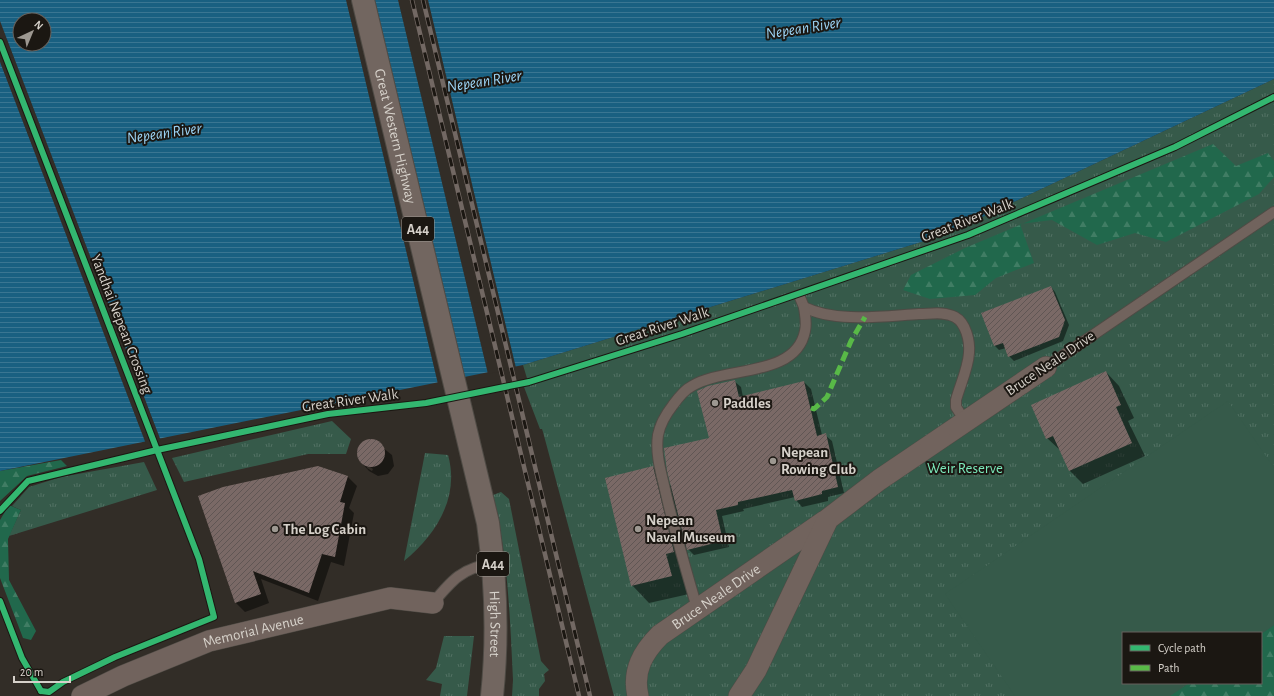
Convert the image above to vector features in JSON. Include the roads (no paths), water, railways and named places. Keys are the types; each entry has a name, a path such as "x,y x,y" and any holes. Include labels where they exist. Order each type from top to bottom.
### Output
{"highway":[{"name":"Great Western Highway","path":"363,0 473,458"},
{"name":"High Street","path":"473,458 488,523 492,564 496,623 492,696"}],"street":[{"name":"Bruce Neale Drive","path":"638,696 636,678 639,664 645,653 660,635 697,608 768,562 879,480 1046,367"},
{"name":"Bruce Neale Drive","path":"739,696 759,663 828,519"},
{"name":"Memorial Avenue","path":"82,696 123,676 209,641 390,598 433,603"}],"lane":[{"name":"Bruce Neale Drive","path":"1046,367 1274,212"},
{"path":"697,608 673,523 658,458 658,434 662,422 676,401 692,385 714,377 772,365 786,359 793,353 799,346 805,330 804,307 799,294"},
{"path":"804,307 815,313 827,315 865,317 942,313 955,317 960,321 964,329 968,345 968,359 956,400 956,407 965,421"},
{"path":"433,603 450,583 464,572 470,569 492,564"}],"water":[{"name":"Nepean River","path":"0,0 1274,0 1274,79 944,235 523,365 0,471"}],"railway":[{"path":"412,0 579,696"},
{"path":"423,0 590,696"}],"place":[{"name":"Paddles","path":"715,403"},
{"name":"Nepean Rowing Club","path":"773,461"},
{"name":"The Log Cabin","path":"275,529"},
{"name":"Nepean Naval Museum","path":"638,529"}],"park label":[{"name":"Weir Reserve","path":"965,468"}]}
